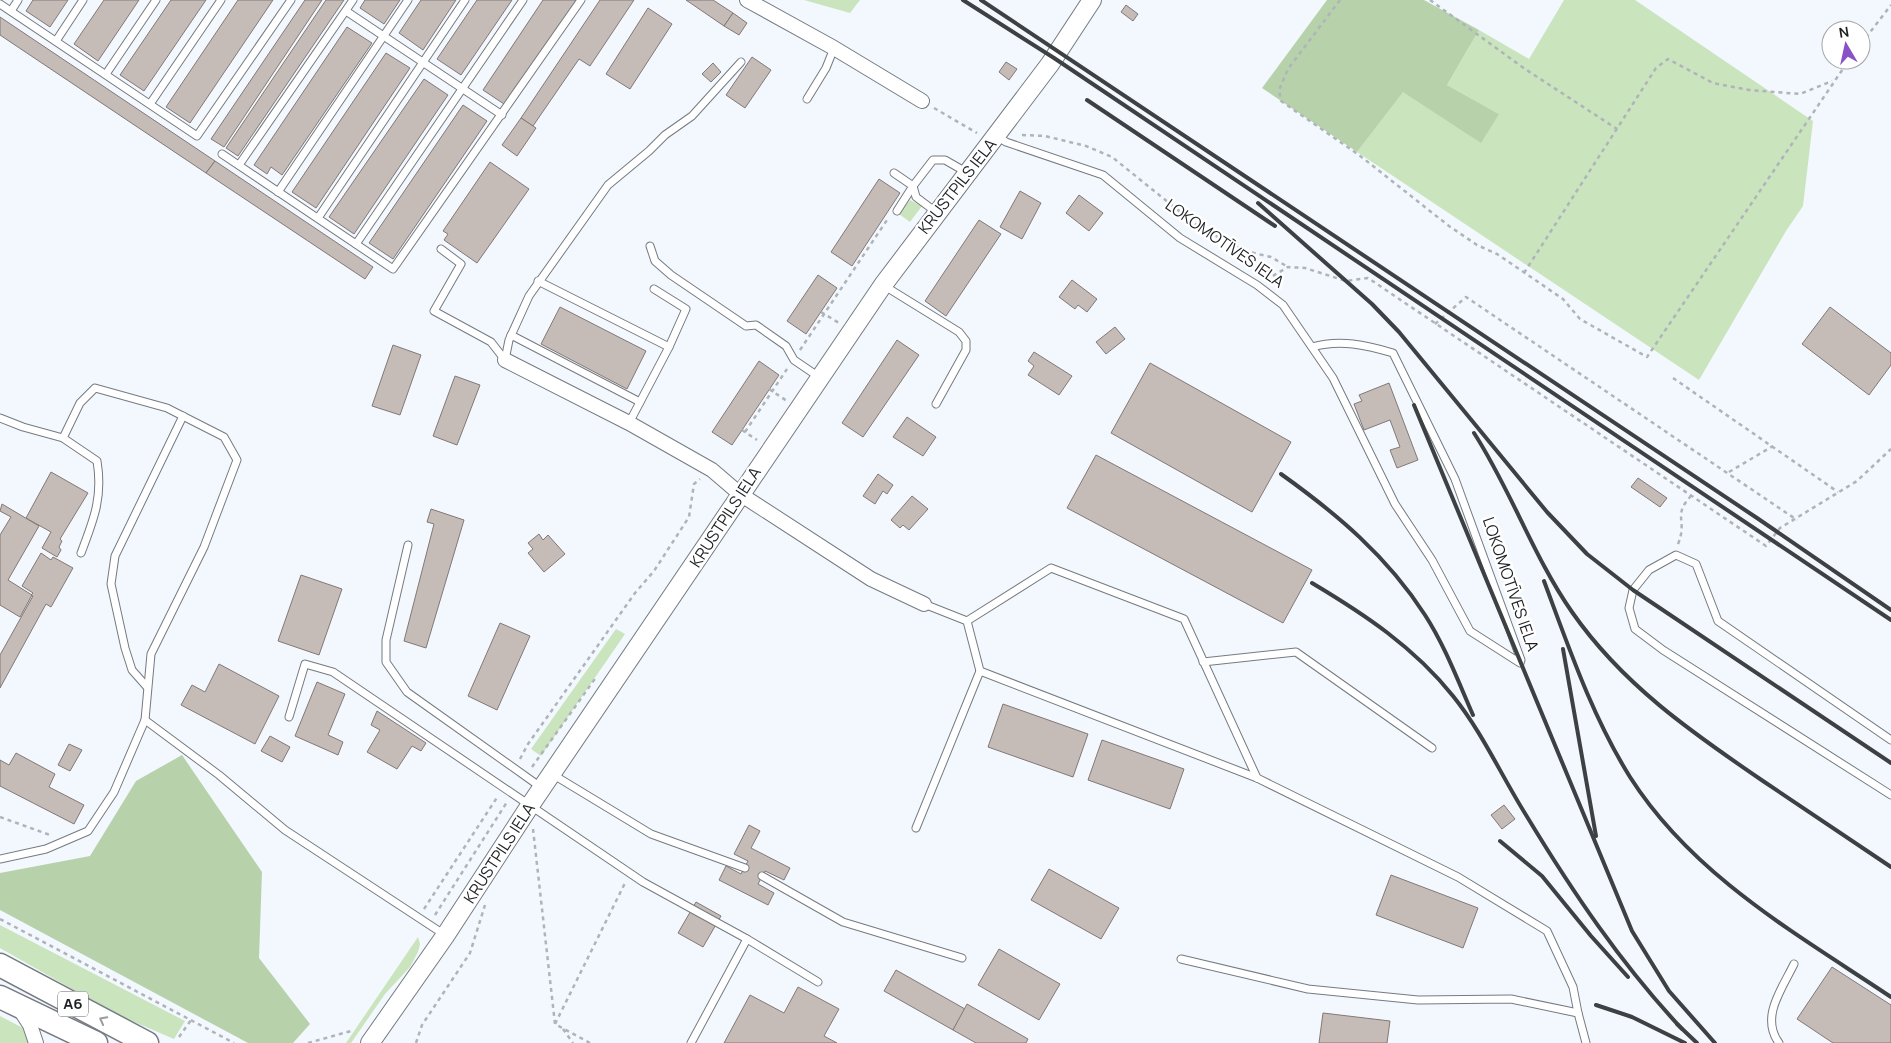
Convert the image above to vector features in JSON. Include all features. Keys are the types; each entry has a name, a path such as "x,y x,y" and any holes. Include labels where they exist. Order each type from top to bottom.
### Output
{"highway":[{"name":"A6","path":"0,965 146,1043"},
{"name":"A6","path":"9,1002 80,1040"}],"street":[{"path":"747,0 834,48 922,101"},
{"name":"KRUSTPILS IELA","path":"370,1043 445,936 531,804 819,377 936,212 1050,64 1092,0"},
{"path":"505,360 629,423 712,470 740,494 871,578 924,604"},
{"path":"9,1002 30,1025 36,1043"}],"lane":[{"path":"11,11 18,0"},
{"path":"56,41 83,0"},
{"path":"106,74 156,0"},
{"path":"150,104 220,0"},
{"path":"0,4 198,136 291,0"},
{"path":"239,165 353,0"},
{"path":"278,192 408,0"},
{"path":"318,218 465,0"},
{"path":"356,244 523,0"},
{"path":"222,154 393,269 581,0"},
{"path":"346,11 502,115"},
{"path":"807,99 826,68 834,48"},
{"path":"505,360 511,335 538,281 608,185 665,135 692,116 741,62"},
{"name":"LOKOMOTĪVES IELA","path":"996,136 1022,148 1103,174 1180,238 1257,285 1283,306 1333,378 1395,504 1432,560 1470,631 1520,663 1522,660 1456,479 1393,353 1355,344 1328,342 1312,347"},
{"path":"897,211 933,160 945,160 966,172"},
{"path":"894,173 913,186 916,197 936,212"},
{"path":"650,246 655,262 671,275 746,326 756,325 786,346 794,360 819,377"},
{"path":"441,249 461,264 434,310 491,342 505,360"},
{"path":"538,281 669,347"},
{"path":"883,285 959,332 966,341 966,350 936,404"},
{"path":"629,423 669,347 686,309 654,289"},
{"path":"511,335 640,402"},
{"path":"0,859 46,850 68,842 88,831 114,792 145,720 151,654 204,548 237,460 224,437 168,408 95,388 80,403 63,438"},
{"path":"147,687 132,670 125,648 111,584 115,556 183,416"},
{"path":"0,418 22,427 63,438 97,461 99,475 97,511 81,552"},
{"path":"408,545 386,640 386,662 407,692 524,777 547,781 651,834 744,868"},
{"path":"1891,740 1718,621 1696,564 1676,555 1649,570 1633,590 1629,608 1635,629 1663,650 1891,795"},
{"path":"967,621 1051,568 1184,619 1257,778"},
{"path":"924,604 967,621"},
{"path":"916,828 980,671 967,621"},
{"path":"1203,662 1296,652 1432,748"},
{"path":"289,717 305,664 333,672 514,792 630,873 747,939 818,982"},
{"path":"980,671 1257,778 1458,877 1547,931 1573,987 1586,1043"},
{"path":"145,720 219,775 285,830 445,936"},
{"path":"762,876 843,922 962,958"},
{"path":"692,1043 747,939"},
{"path":"1180,959 1308,989 1418,1000 1511,999 1578,1013"},
{"path":"1779,1043 1772,1034 1770,1016 1794,964"}],"path":[{"path":"1340,0 1288,69 1279,90 1282,101 1359,155 1449,226 1477,245 1498,254 1563,300 1580,320 1646,358 1841,70"},
{"path":"1430,0 1525,69 1617,129"},
{"path":"1871,31 1891,5"},
{"path":"1524,272 1656,68 1668,59 1713,83 1748,90 1800,94 1833,81"},
{"path":"922,101 978,134"},
{"path":"1019,135 1045,136 1086,146 1112,158 1199,227 1245,250 1271,257 1288,267 1305,268 1346,281 1368,278 1766,546 1780,528 1797,520 1857,481 1891,449"},
{"path":"761,443 743,431 794,360 822,312 891,214 897,211"},
{"path":"1257,285 1288,267"},
{"path":"1435,324 1466,297 1729,472 1797,520"},
{"path":"822,312 838,323"},
{"path":"1673,378 1838,492"},
{"path":"771,391 786,400"},
{"path":"1729,472 1773,446"},
{"path":"514,770 528,744 635,593 654,571 689,517 694,484 712,470"},
{"path":"1676,555 1681,536 1681,506 1691,496"},
{"path":"524,777 598,674"},
{"path":"418,918 504,786"},
{"path":"428,925 514,792"},
{"path":"531,804 555,1024"},
{"path":"0,817 68,842"},
{"path":"555,1024 630,873"},
{"path":"416,1043 422,1025 470,953 486,906 485,876"},
{"path":"0,919 234,1043"},
{"path":"179,1037 191,1020"},
{"path":"555,1024 590,1043"},
{"path":"562,1028 573,1043"},
{"path":"308,1043 351,1031"}],"green space":[{"path":"804,0 860,0 850,13"},
{"path":"1327,0 1424,0 1479,30 1447,85 1499,114 1481,143 1403,92 1357,152 1262,88"},
{"path":"1564,0 1635,0 1813,121 1803,206 1786,231 1699,380 1357,152 1402,92 1499,114 1447,85 1479,30 1529,59"},
{"path":"910,200 922,206 910,222 899,214"},
{"path":"616,629 625,634 541,756 531,749"},
{"path":"182,755 262,872 259,958 310,1024 293,1043 248,1043 0,910 0,873 90,856 136,781"},
{"path":"0,925 185,1021 174,1039 116,1014 0,948"},
{"path":"418,937 420,944 418,952 410,967 385,994 351,1043 346,1043"},
{"path":"0,1016 23,1028 31,1043 0,1043"}],"building":[{"path":"33,0 68,0 50,27 26,11"},
{"path":"104,0 139,0 98,61 74,44"},
{"path":"171,0 206,0 144,91 120,75"},
{"path":"238,0 273,0 190,123 166,107"},
{"path":"305,0 322,0 224,147 211,139"},
{"path":"326,0 344,0 238,156 226,148"},
{"path":"365,0 400,0 384,24 360,8"},
{"path":"421,0 456,0 423,50 399,33"},
{"path":"477,0 512,0 461,75 437,59"},
{"path":"543,0 579,0 507,106 483,90"},
{"path":"600,0 634,0 590,66 579,59 533,126 521,118"},
{"path":"686,0 713,0 733,13 724,26"},
{"path":"1126,5 1138,14 1133,21 1121,12"},
{"path":"648,8 672,24 630,89 606,74"},
{"path":"733,13 747,23 739,35 724,26"},
{"path":"0,17 215,161 206,173 0,35"},
{"path":"347,27 372,43 282,175 271,167 267,174 254,165"},
{"path":"386,53 410,68 316,208 292,192"},
{"path":"752,57 771,70 745,108 726,95"},
{"path":"1006,62 1017,69 1009,80 999,72"},
{"path":"713,63 721,72 711,82 702,74"},
{"path":"424,79 448,95 354,234 329,217"},
{"path":"463,105 487,121 393,259 369,243"},
{"path":"521,118 536,128 517,156 502,145"},
{"path":"215,161 373,267 365,279 206,173"},
{"path":"490,162 529,189 477,263 444,240 448,234 443,231"},
{"path":"879,179 900,193 852,266 831,252"},
{"path":"1020,191 1041,203 1022,239 1000,227"},
{"path":"1079,195 1103,213 1089,231 1066,213"},
{"path":"979,220 1001,234 946,316 925,301"},
{"path":"818,275 837,288 806,334 787,321"},
{"path":"1072,280 1097,299 1087,312 1078,305 1075,309 1059,297"},
{"path":"560,307 646,351 627,389 541,344"},
{"path":"1830,307 1891,353 1891,365 1869,395 1802,344"},
{"path":"1115,327 1125,339 1106,354 1096,342"},
{"path":"897,340 919,355 863,437 842,423"},
{"path":"393,345 421,355 400,415 372,406"},
{"path":"1034,352 1072,376 1059,395 1028,375 1034,366 1028,361"},
{"path":"759,361 779,375 732,445 712,432"},
{"path":"1150,363 1291,442 1252,512 1111,433"},
{"path":"455,376 480,385 457,445 433,436"},
{"path":"1389,383 1418,460 1397,468 1390,450 1400,447 1390,420 1364,430 1354,404 1362,401 1359,395"},
{"path":"907,417 936,437 923,456 893,437"},
{"path":"1096,455 1312,570 1283,623 1067,508"},
{"path":"51,472 88,493 60,539 62,541 59,547 61,550 57,557 42,548 51,532 26,518"},
{"path":"878,474 893,485 887,494 883,491 875,504 863,496"},
{"path":"1638,478 1667,498 1660,507 1631,487"},
{"path":"912,496 928,509 909,530 903,525 900,528 891,520"},
{"path":"2,504 39,526 8,580 32,595 20,617 0,605 0,535 11,517 0,511"},
{"path":"431,509 464,520 426,648 404,641 434,524 427,522"},
{"path":"539,534 543,540 548,535 565,554 544,572 528,553 533,549 528,543"},
{"path":"41,553 51,560 53,557 73,568 51,607 46,604 0,688 0,655 33,596 31,595 33,593 22,586"},
{"path":"301,575 342,589 319,655 278,641"},
{"path":"500,623 530,636 497,710 468,696"},
{"path":"219,664 279,696 255,744 181,705 192,685 205,692"},
{"path":"317,682 345,694 328,735 343,742 338,755 295,736"},
{"path":"1003,704 1088,734 1073,777 988,747"},
{"path":"377,711 426,743 421,751 412,746 397,769 367,752 380,730 371,725"},
{"path":"270,736 290,747 282,762 261,751"},
{"path":"1102,740 1184,769 1170,809 1088,780"},
{"path":"69,744 82,750 70,771 58,765"},
{"path":"16,753 55,774 49,787 84,805 74,824 0,786 0,760 9,765"},
{"path":"1504,805 1515,819 1502,829 1491,815"},
{"path":"749,825 760,831 751,848 790,868 784,880 765,871 758,884 774,893 768,905 719,880 726,866 741,874 748,861 734,854"},
{"path":"1049,869 1119,908 1101,939 1031,900"},
{"path":"1391,875 1478,908 1463,948 1376,915"},
{"path":"696,902 721,916 703,947 678,933"},
{"path":"999,949 1060,984 1039,1020 978,985"},
{"path":"1832,967 1891,1005 1891,1043 1833,1043 1797,1019"},
{"path":"896,970 965,1009 953,1030 884,991"},
{"path":"798,987 839,1009 824,1036 837,1043 724,1043 750,995 784,1013"},
{"path":"967,1004 1028,1039 1026,1043 976,1043 953,1030"},
{"path":"1323,1013 1390,1021 1387,1043 1319,1043"}],"railway":[{"path":"963,0 1054,58 1891,620"},
{"path":"981,0 1757,518 1891,610"},
{"path":"1087,100 1275,226"},
{"path":"1258,203 1372,304 1399,332 1547,512 1587,554 1633,590 1891,763"},
{"path":"1414,405 1632,931 1669,991 1715,1043"},
{"path":"1474,433 1558,591 1592,638 1613,662 1635,684 1684,725 1891,867"},
{"path":"1281,474 1360,537 1378,555 1410,594 1439,639 1473,715"},
{"path":"1544,581 1582,681 1604,730 1630,777 1655,812 1715,874 1749,901 1891,997"},
{"path":"1312,583 1369,619 1405,647 1438,678 1453,696 1473,724 1526,815 1579,899 1638,979 1682,1029"},
{"path":"1563,649 1596,836"},
{"path":"1500,841 1542,876 1591,936 1628,977"},
{"path":"1596,1005 1632,1017 1685,1043"},
{"path":"1677,1024 1697,1043"}]}
